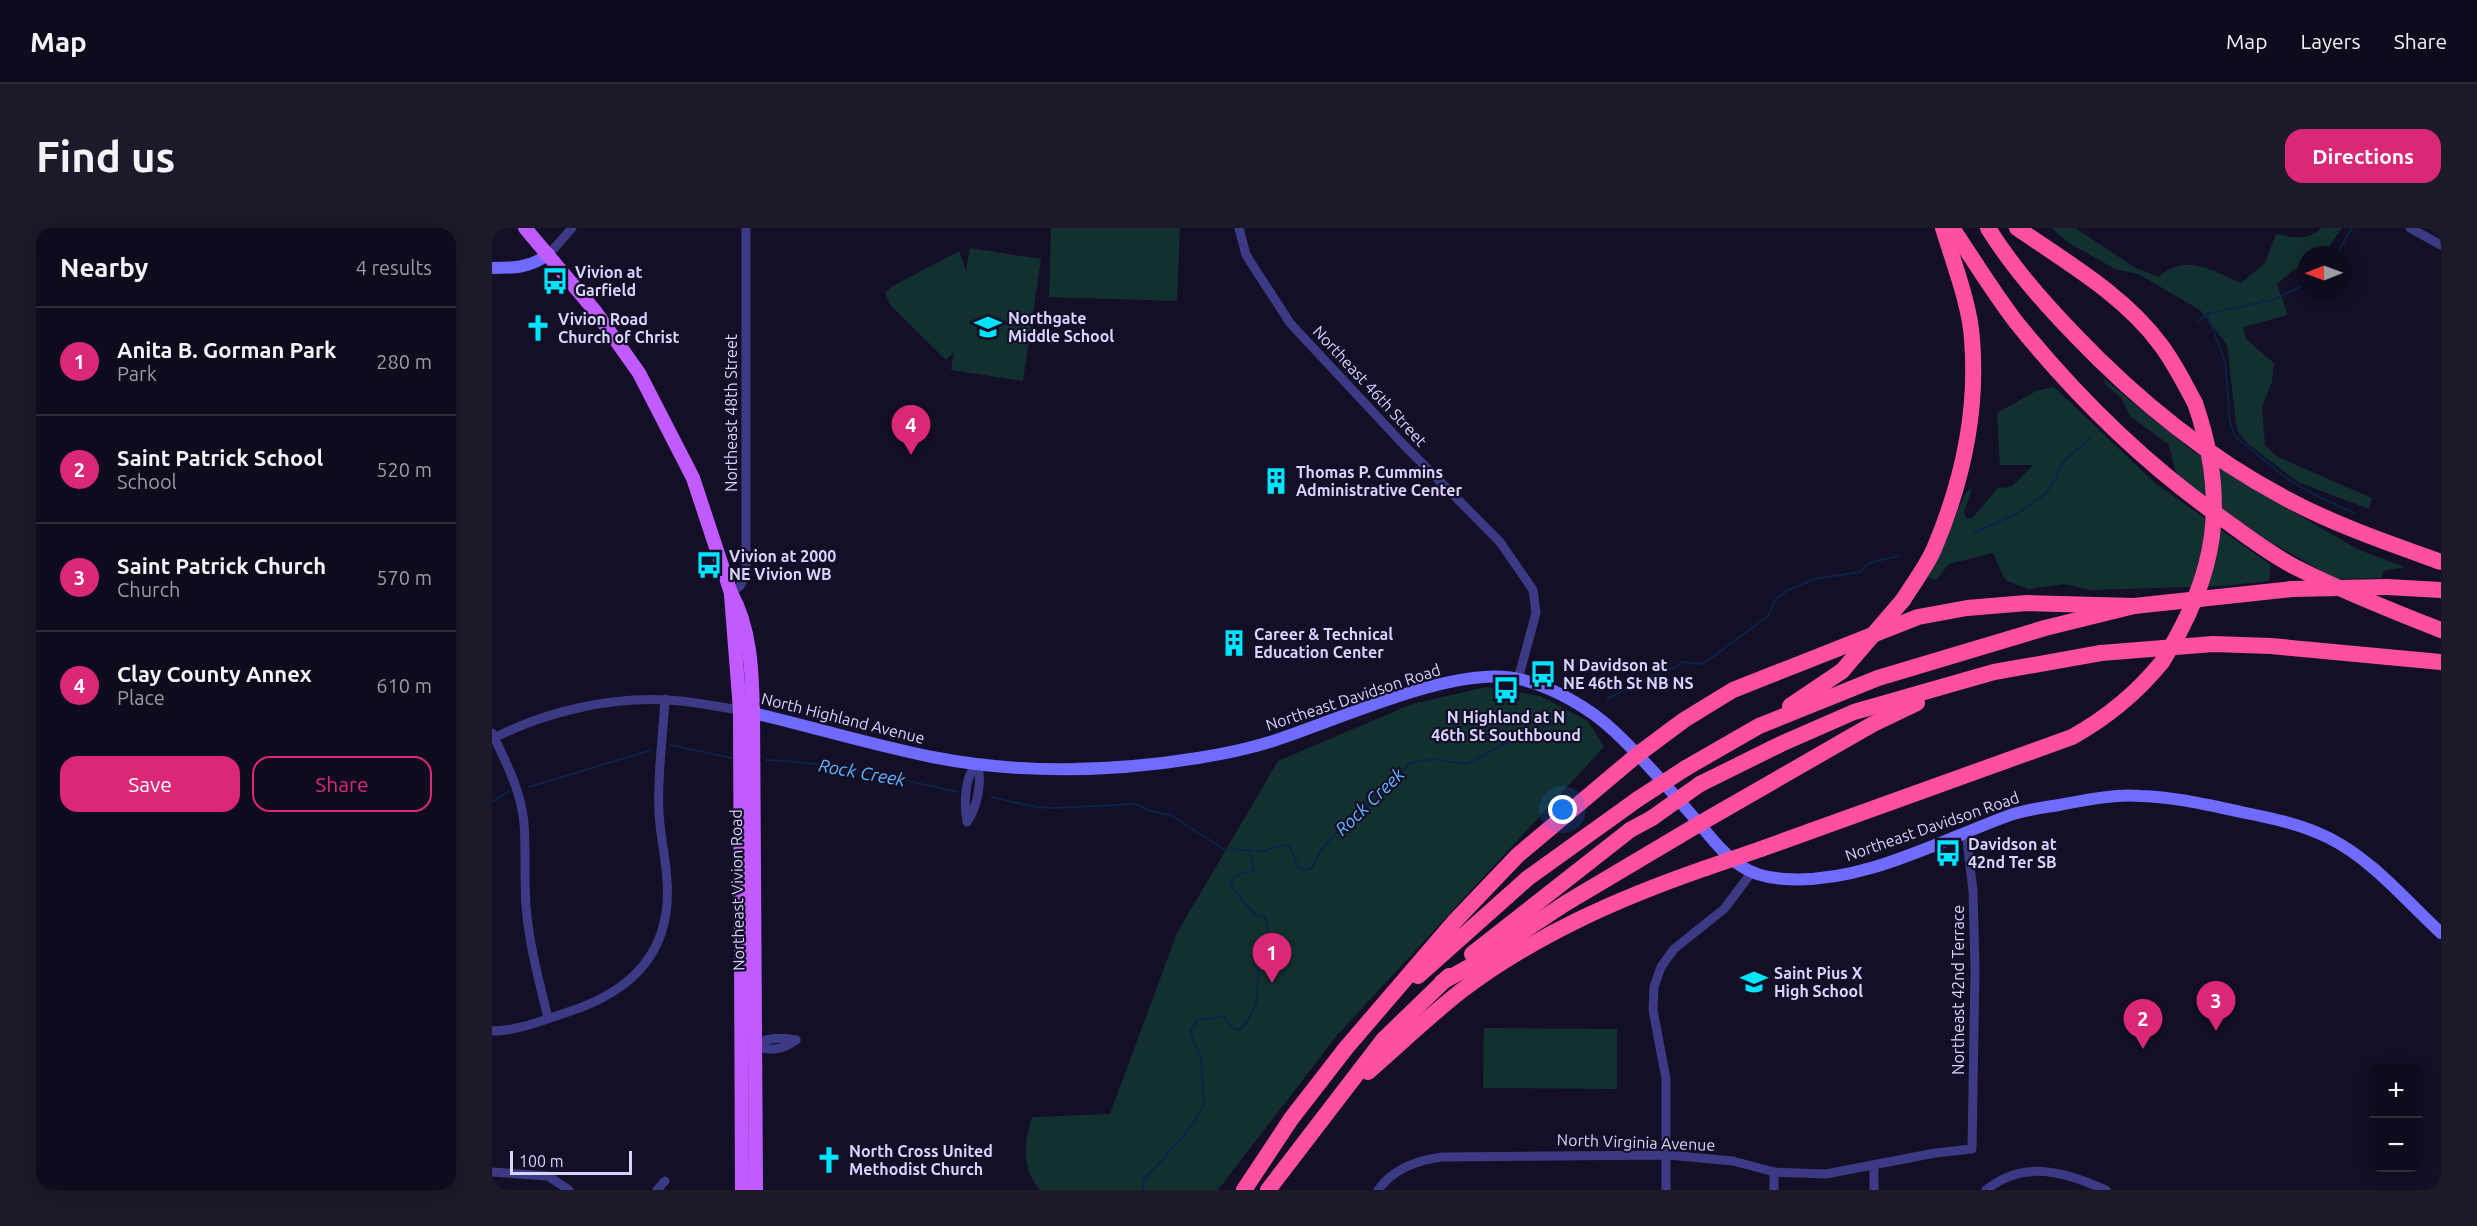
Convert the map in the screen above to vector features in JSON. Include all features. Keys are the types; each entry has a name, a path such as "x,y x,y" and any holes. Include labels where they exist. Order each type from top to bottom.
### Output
{"highway":[{"path":"1378,1009 1528,878 1638,799 1686,768 1760,726 1842,671 1903,600 1933,551 1955,492 1966,448 1973,397 1972,337 1959,279 1943,228"},
{"path":"1952,228 2015,320 2076,392 2193,498 2294,566 2375,604 2441,630"},
{"path":"1988,228 2038,297 2097,358 2147,405 2219,458 2284,498 2349,529 2441,562"},
{"path":"1338,1099 1461,991 1499,965 1555,932 1614,902 2072,737 2122,705 2162,662 2183,629 2195,604 2208,564 2212,542 2214,484 2207,442 2195,403 2159,342 2135,316 2096,284 2017,228"},
{"path":"1760,726 1878,678 2044,628 2134,606 2292,589 2387,587 2441,590"},
{"path":"1244,1190 1291,1119 1378,1009 1455,921 1518,855 1637,755 1684,720 1733,690 1918,617 1967,608 2027,603 2134,606"},
{"path":"1268,1190 1383,1040 1492,937 1630,830 1652,818 1700,784 1781,744 1854,712 1994,672 2101,653 2212,644 2271,646 2441,662"},
{"path":"1442,982 1469,967 1566,903 1873,724 1923,700 1994,672"}],"main road":[{"name":"Northeast Vivion Road","path":"525,228 595,311 639,373 693,478 731,592 746,712 748,1046 755,1127 756,1190"},
{"name":"Northeast Vivion Road","path":"742,1190 741,1112 748,1046"},
{"path":"741,1112 755,1127"}],"street":[{"path":"492,268 520,268 540,261 572,228"},
{"name":"Northeast 48th Street","path":"731,592 740,586 746,574 746,228"},
{"name":"Northeast 46th Street","path":"1239,228 1246,255 1290,323 1401,442 1500,542 1533,590 1536,613 1518,679"},
{"path":"2410,228 2441,245"},
{"name":"Northeast Davidson Road","path":"1192,759 1270,742 1432,686 1462,679 1492,677 1518,679 1562,696 1612,729 1700,824 1713,842 1738,865 1765,877 1826,878 1879,865 2012,813 2088,800 2137,795 2185,800 2287,821 2328,837 2365,861 2441,933"},
{"path":"492,1031 513,1029 548,1018 585,1006 619,990 639,973 654,951 663,924 667,880 659,815 665,699"},
{"name":"North Highland Avenue","path":"493,736 533,720 584,707 636,700 665,699 746,712 901,750 977,764 1105,769 1192,759"},
{"path":"493,736 510,771 521,804 524,822 526,906 530,942 548,1018"},
{"path":"977,764 980,772 975,812 967,822 965,809 970,770 977,764"},
{"name":"Northeast 42nd Terrace","path":"1966,831 1973,901 1975,970 1972,1149"},
{"path":"1666,1190 1668,1155 1666,1079 1652,1006 1657,977 1674,949 1724,909 1752,872"},
{"name":"North Virginia Avenue","path":"1378,1190 1405,1167 1442,1157 1668,1155 1733,1161 1774,1172 1826,1174 1935,1153 1972,1149"},
{"path":"1874,1166 1874,1190"},
{"path":"492,1172 548,1176 569,1190"},
{"path":"1774,1172 1774,1190"},
{"path":"1986,1190 2015,1173 2052,1172 2106,1190"},
{"path":"657,1190 665,1181"}],"green space":[{"path":"1051,228 1180,228 1177,301 1049,297"},
{"path":"2051,228 2075,228 2136,268 2159,277 2178,266 2189,265 2209,269 2241,283 2265,263 2276,234 2306,237 2322,228 2342,228 2329,246 2297,246 2297,268 2277,284 2288,315 2243,327 2246,339 2274,363 2272,382 2262,406 2265,445 2278,457 2372,498 2369,509 2298,482 2248,444 2237,431 2227,345 2200,310 2138,274 2115,269 2069,243"},
{"path":"970,248 1041,259 1023,381 951,370 954,352 946,360 891,306 885,293 891,287 959,251 966,271"},
{"path":"2103,378 2190,449 2239,480 2357,549 2405,567 2383,571 2382,578 2336,579 2265,539 2182,480 2175,470 2169,445 2130,416 2121,398 2105,384"},
{"path":"2054,387 2155,483 2271,565 2269,581 2223,586 2090,590 2065,584 2028,589 2005,580 1993,553 1949,564 1936,580 1928,577 1966,492 1972,488 1964,512 1967,519 1973,517 1998,488 2011,487 2033,465 2000,465 1997,413 2036,391"},
{"path":"1486,687 1540,696 1588,721 1604,747 1338,1034 1218,1190 1040,1190 1030,1173 1026,1155 1027,1136 1032,1117 1110,1114 1177,933 1278,761 1412,704"},
{"path":"1484,1028 1617,1029 1617,1089 1483,1088"}],"waterway":[{"name":"Rock Creek","path":"2341,246 2352,228"},
{"name":"Rock Creek","path":"2199,321 2207,314 2275,299 2297,288"},
{"path":"2207,314 2225,361 2230,421 2235,436 2286,478 2313,494 2354,513"},
{"name":"Rock Creek","path":"1974,533 2020,512 2045,494 2056,479 2061,464 2091,437"},
{"name":"Rock Creek","path":"1607,699 1651,676 1676,667 1682,662 1703,664 1768,616 1776,599 1788,590 1815,579 1860,572 1869,563 1898,556"},
{"name":"Rock Creek","path":"991,797 1036,807 1054,808 1136,804 1150,811 1171,815 1223,849 1264,851 1289,845 1298,867 1305,870 1312,868 1321,850 1333,836 1356,820 1372,801 1389,788 1410,763 1433,759 1467,764 1501,746 1565,718"},
{"name":"Rock Creek","path":"670,745 732,758"},
{"name":"Rock Creek","path":"529,787 651,750"},
{"name":"Rock Creek","path":"765,760 838,767 958,792"},
{"name":"Rock Creek","path":"492,802 509,791"},
{"path":"1143,1190 1144,1180 1191,1127 1204,1105 1201,1057 1190,1032 1197,1020 1224,1017 1234,1029 1239,1030 1247,1022 1257,1001 1259,949 1268,930 1265,917 1255,915 1231,887 1232,879 1242,873 1254,871 1250,851"}],"place":[{"name":"Vivion at Garfield","path":"555,281"},
{"name":"Northgate Middle School","path":"988,327"},
{"name":"Vivion Road Church of Christ","path":"538,328"},
{"name":"Clay County Annex","path":"911,455"},
{"name":"Thomas P. Cummins Administrative Center","path":"1276,481"},
{"name":"Vivion at 2000 NE Vivion WB","path":"709,565"},
{"name":"Career & Technical Education Center","path":"1234,643"},
{"name":"N Davidson at NE 46th St NB NS","path":"1543,674"},
{"name":"N Highland at N 46th St Southbound","path":"1506,690"},
{"name":"Davidson at 42nd Ter SB","path":"1948,853"},
{"name":"Saint Pius X High School","path":"1754,982"},
{"name":"Anita B. Gorman Park","path":"1272,983"},
{"name":"Saint Patrick Church","path":"2216,1031"},
{"name":"Saint Patrick School","path":"2143,1049"},
{"name":"North Cross United Methodist Church","path":"829,1160"}]}
